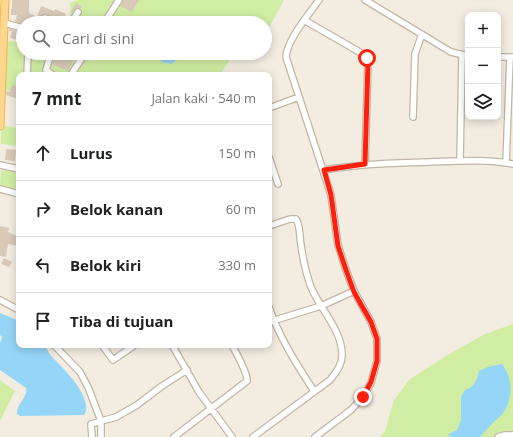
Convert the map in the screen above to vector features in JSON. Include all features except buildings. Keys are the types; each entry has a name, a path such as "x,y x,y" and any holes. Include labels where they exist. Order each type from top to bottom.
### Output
{"main road":[{"path":"0,126 1,50 5,0"}],"street":[{"path":"109,16 119,0"},
{"path":"315,437 351,410 363,397 371,382 377,361 377,339 371,322 354,292 338,246 331,195 286,57 286,49 304,20 320,0"},
{"path":"365,0 451,52 465,56 460,161"},
{"path":"75,16 78,12"},
{"path":"304,20 363,54 367,58 365,164"},
{"path":"3,26 16,27"},
{"path":"413,117 415,54 422,34"},
{"path":"506,163 511,57"},
{"path":"27,72 28,60"},
{"path":"49,60 46,70 49,72"},
{"path":"73,72 81,60"},
{"path":"272,107 299,97"},
{"path":"324,170 365,164 460,161 513,164"},
{"path":"0,165 16,169"},
{"path":"272,166 278,184"},
{"path":"0,189 16,193"},
{"path":"253,437 330,380 339,368 343,355 341,341 312,288 305,266 299,224 296,219 290,219 272,225"},
{"path":"272,321 321,306 354,292"},
{"path":"0,300 16,308"},
{"path":"272,323 314,391"},
{"path":"57,348 80,372 88,388 101,421 101,437"},
{"path":"104,348 113,360 131,348"},
{"path":"174,348 211,409 232,437"},
{"path":"174,437 247,381 245,372 233,348"},
{"path":"92,437 91,424 116,417 137,405 162,386 187,370"},
{"path":"498,437 505,435 512,436"}],"green space":[{"path":"77,0 284,0 272,22 272,16 70,16 70,3"},
{"path":"5,41 16,42 16,60 230,60 222,72 16,72 16,92 3,89"},
{"path":"1,125 16,128 16,146 1,144"},
{"path":"7,169 16,171 15,192 0,187 1,171"},
{"path":"513,324 513,437 380,437 385,431 394,400 410,379 483,335"},
{"path":"0,380 15,391 0,421"}],"water":[{"path":"162,60 176,60 172,64 161,62"},
{"path":"0,313 16,320 16,348 46,348 82,393 86,408 84,415 20,416 17,414 18,407 25,395 26,388 0,370 0,343 2,337 0,335"},
{"path":"502,364 506,369 510,381 509,400 503,413 480,437 452,437 447,435 457,430 461,420 461,397 465,390 475,383 479,371 488,367"}],"route":[{"path":"363,397 371,382 377,361 377,339 371,322 354,292 338,246 331,195 324,170 365,164 367,58"}]}
